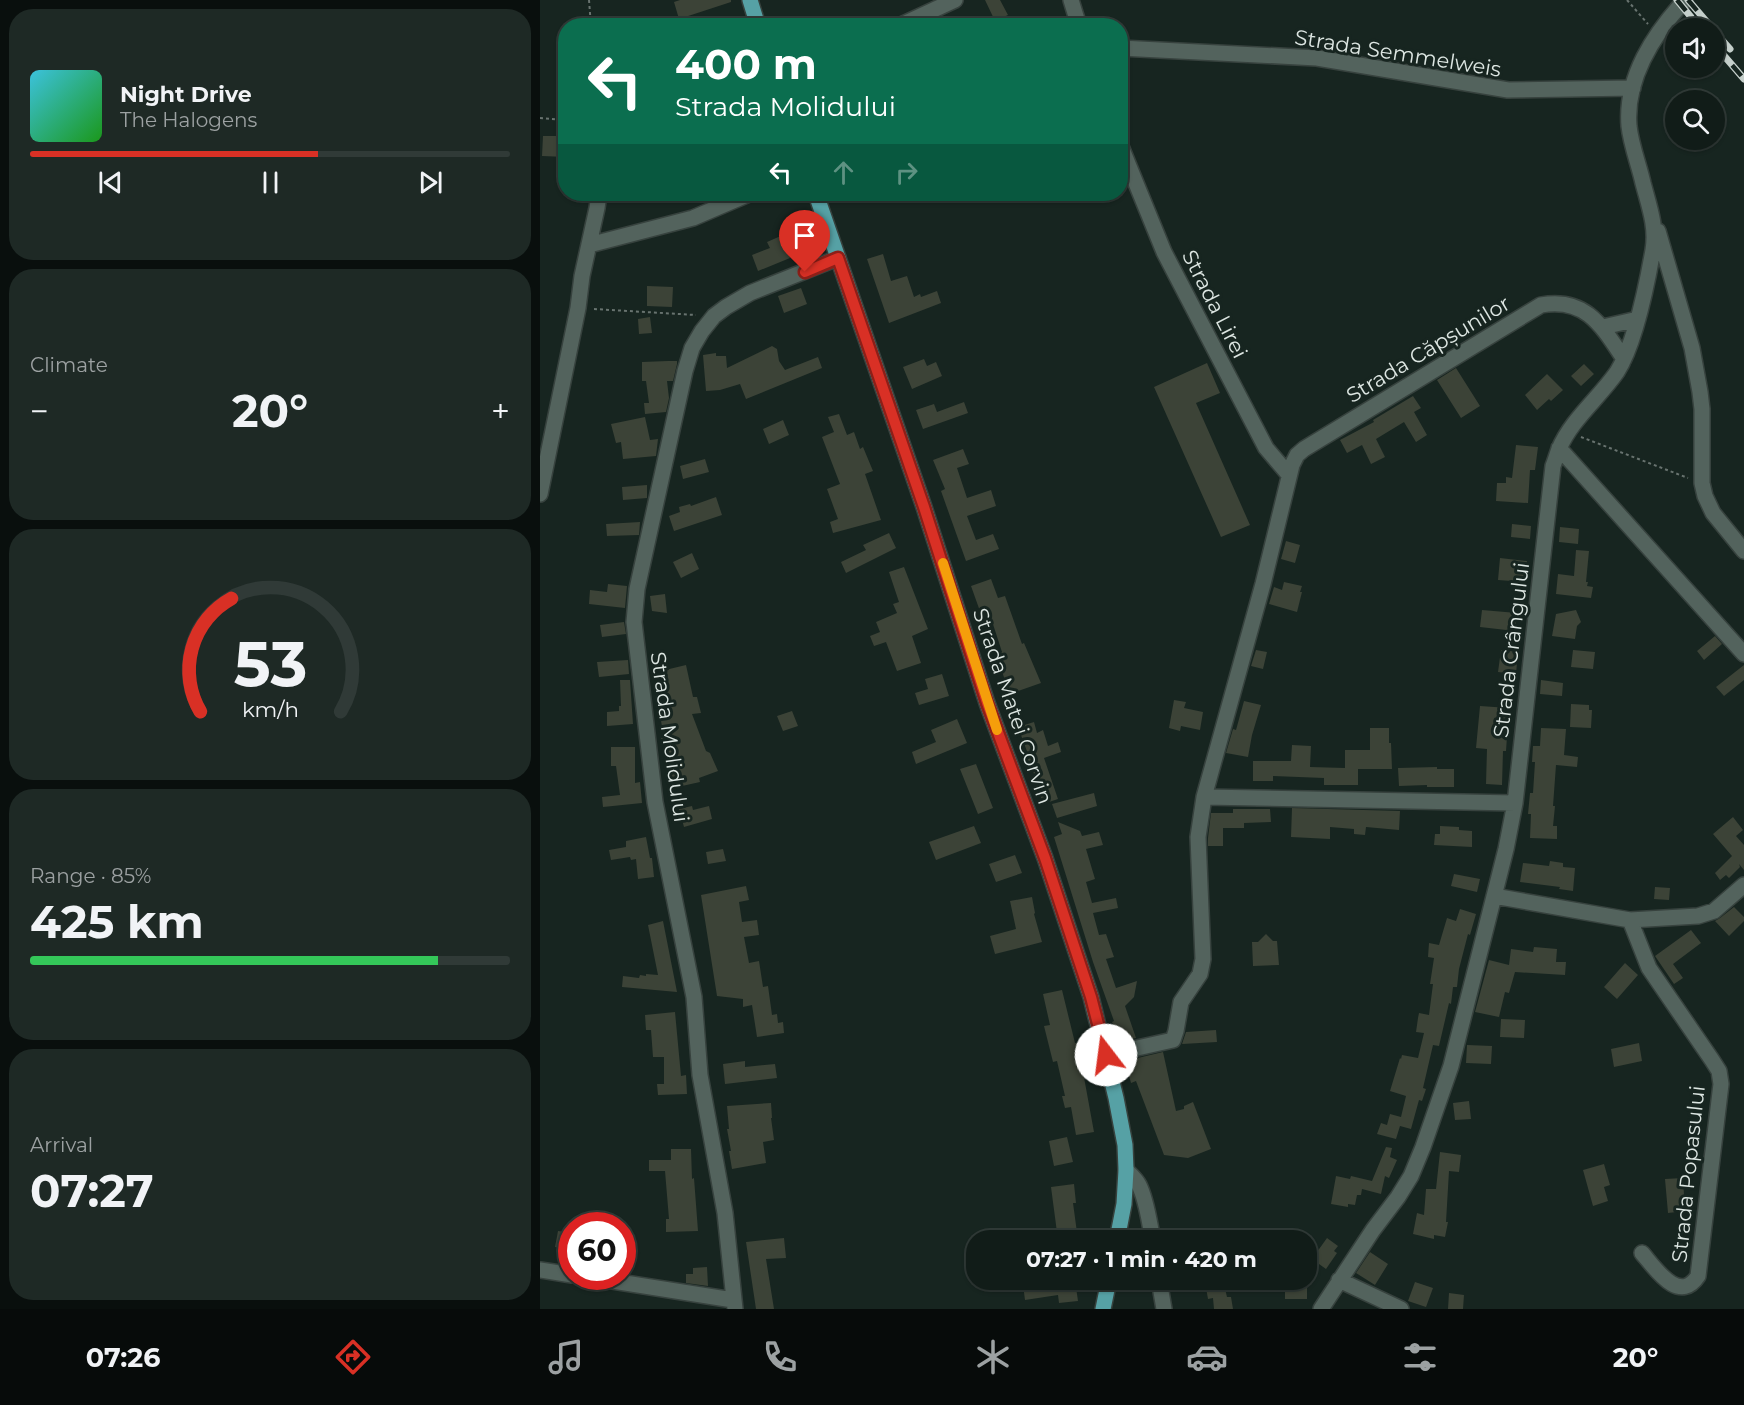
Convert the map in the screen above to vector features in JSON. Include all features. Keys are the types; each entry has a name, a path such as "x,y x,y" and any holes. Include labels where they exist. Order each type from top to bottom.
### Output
{"main road":[{"path":"750,0 756,18"},
{"name":"Strada Matei Corvin","path":"818,201 924,507 987,703 1045,858 1091,997 1125,1145 1124,1204 1119,1230"},
{"path":"1103,1309 1107,1290"}],"street":[{"path":"916,18 955,0"},
{"path":"1071,0 1077,18"},
{"name":"Strada Crângului","path":"1321,1309 1411,1176 1451,1066 1506,849 1515,803 1553,466 1559,448 1569,432 1606,387 1624,359 1638,319 1653,248 1654,220 1629,128 1629,105 1648,49 1669,17 1685,0"},
{"name":"Strada Semmelweis","path":"1128,48 1317,58 1508,90 1633,88"},
{"name":"Strada Lirei","path":"1128,164 1164,252 1266,448 1289,475"},
{"path":"540,494 598,201"},
{"path":"589,245 693,218 733,201"},
{"path":"1654,220 1692,348 1702,409 1702,483 1705,496 1713,513 1744,551"},
{"name":"Strada Molidului","path":"734,1305 725,1213 700,1075 694,997 655,802 634,622 637,589 684,370 692,348 714,316 750,293 838,258"},
{"name":"Strada Căpșunilor","path":"1106,1055 1173,1040 1180,1002 1200,974 1203,959 1198,837 1204,797 1263,584 1289,475 1297,455 1541,304 1557,303 1576,306 1594,317 1624,359"},
{"path":"1603,327 1638,319"},
{"path":"1559,448 1744,654"},
{"path":"1204,797 1515,803"},
{"path":"1494,896 1630,920 1698,916 1714,911 1744,885"},
{"name":"Strada Popasului","path":"1630,920 1649,968 1719,1071 1721,1084 1698,1275 1690,1285 1673,1286 1642,1253"},
{"path":"1126,1170 1140,1186 1150,1230"},
{"path":"540,1270 558,1273"},
{"path":"1339,1280 1401,1309"},
{"path":"636,1286 734,1305"},
{"path":"1161,1290 1164,1309"}],"path":[{"path":"589,0 590,18"},
{"path":"1627,0 1657,35"},
{"path":"540,118 558,119"},
{"path":"578,308 714,316"},
{"path":"1569,432 1702,483"}],"building":[{"path":"731,0 731,2 682,18 679,18 674,2"},
{"path":"985,0 1000,0 1008,15 994,18"},
{"path":"543,136 558,136 558,157 542,156"},
{"path":"783,235 790,258 758,271 752,255 770,248 767,242"},
{"path":"883,254 891,281 907,276 914,297 937,291 941,303 889,323 867,259"},
{"path":"647,286 673,287 672,307 647,306"},
{"path":"801,288 807,304 784,313 778,296"},
{"path":"650,317 652,333 639,334 638,319"},
{"path":"772,346 777,349 779,361 785,370 818,357 822,368 746,399 740,384 720,390 706,391 703,355 716,353 716,356 726,356 727,368"},
{"path":"924,359 927,366 936,362 942,376 912,389 903,367"},
{"path":"677,361 673,381 667,381 669,398 666,412 645,414 644,403 649,403 646,381 642,381 642,362"},
{"path":"1207,363 1220,393 1196,403 1250,525 1221,537 1154,387"},
{"path":"1584,364 1594,374 1581,386 1571,376"},
{"path":"1456,368 1480,406 1461,418 1437,380"},
{"path":"1547,374 1563,390 1537,410 1525,395"},
{"path":"1413,396 1421,408 1414,412 1427,435 1416,442 1404,422 1376,439 1385,457 1371,464 1362,445 1347,453 1340,440 1374,422 1373,420"},
{"path":"964,402 968,413 923,429 916,410 934,404 937,412"},
{"path":"839,414 847,435 854,432 860,449 863,447 873,471 865,474 881,520 833,533 830,522 838,519 827,489 840,484 822,437 834,432 828,417"},
{"path":"645,417 650,440 658,439 656,456 623,459 621,442 616,443 611,424"},
{"path":"783,420 789,435 769,444 763,429"},
{"path":"1516,445 1538,447 1535,470 1530,470 1528,503 1496,501 1497,483 1506,483 1506,477 1512,478"},
{"path":"963,449 969,464 957,468 967,498 991,490 996,506 967,516 976,540 993,534 999,549 966,561 941,491 945,489 933,460"},
{"path":"705,459 709,472 683,479 680,466"},
{"path":"647,485 647,498 623,500 622,487"},
{"path":"716,497 722,515 674,531 669,516 680,512 679,507 690,504 691,506"},
{"path":"640,522 639,535 607,536 606,524"},
{"path":"1512,524 1531,526 1530,539 1511,537"},
{"path":"1560,527 1579,529 1578,544 1559,542"},
{"path":"889,533 896,548 846,573 841,562 866,550 863,545"},
{"path":"1286,541 1300,545 1295,563 1281,559"},
{"path":"1576,550 1589,551 1586,582 1588,582 1587,586 1593,587 1591,598 1556,594 1558,574 1574,576"},
{"path":"692,553 699,569 681,578 673,562"},
{"path":"1500,558 1527,561 1525,582 1498,580"},
{"path":"904,567 928,629 912,636 921,663 897,671 886,642 874,646 870,636 880,632 876,622 897,613 893,604 899,602 889,572"},
{"path":"991,579 998,598 1005,596 1022,644 1024,643 1041,683 1010,694 996,655 1002,652 991,618 987,620 984,613 981,614 971,586"},
{"path":"1284,582 1302,586 1297,612 1269,604 1274,587 1282,590"},
{"path":"608,584 627,586 625,608 589,604 590,590 607,592"},
{"path":"665,594 667,613 652,611 650,596"},
{"path":"1482,610 1517,613 1515,631 1480,627"},
{"path":"1576,610 1581,622 1577,626 1575,639 1552,636 1556,614"},
{"path":"624,622 626,634 602,637 600,625"},
{"path":"1715,636 1722,644 1704,660 1697,651"},
{"path":"1256,650 1267,652 1263,669 1251,666"},
{"path":"1501,650 1518,652 1516,674 1498,672"},
{"path":"1573,650 1595,652 1593,669 1571,667"},
{"path":"628,660 629,674 599,677 597,662"},
{"path":"686,665 693,697 697,697 701,713 692,714 706,751 710,753 718,771 699,778 700,782 673,788 669,769 672,769 661,738 664,737 658,705 669,703 661,671"},
{"path":"1744,665 1744,680 1724,696 1716,687"},
{"path":"942,674 949,696 919,705 915,693 928,689 925,679"},
{"path":"620,680 630,680 633,724 607,726 607,712 619,711 619,706 621,706"},
{"path":"1541,680 1563,683 1562,696 1540,694"},
{"path":"1174,700 1186,702 1184,708 1203,712 1200,730 1181,726 1180,731 1169,728"},
{"path":"1244,701 1261,705 1248,757 1226,753 1233,729 1236,730"},
{"path":"1571,704 1589,705 1589,710 1592,710 1591,728 1570,727"},
{"path":"1480,706 1509,708 1506,751 1503,751 1502,785 1486,784 1487,749 1476,748"},
{"path":"792,711 798,726 783,731 777,716"},
{"path":"957,719 967,743 916,764 912,752 936,742 931,730"},
{"path":"1034,722 1037,733 1043,730 1048,746 1058,742 1061,752 1044,758 1058,799 1043,804 1031,764 1028,765 1024,755 1028,754 1018,727"},
{"path":"1370,728 1389,728 1392,769 1358,769 1358,785 1324,785 1324,778 1273,776 1273,781 1253,781 1253,761 1291,761 1292,745 1311,746 1310,767 1345,768 1345,750 1370,750"},
{"path":"1541,728 1566,729 1564,755 1578,757 1577,767 1556,765 1553,826 1557,826 1557,839 1530,838 1531,814 1528,814 1530,793 1533,793 1535,762 1532,762 1533,746 1540,746"},
{"path":"611,747 635,747 635,783 640,782 642,803 603,807 602,797 620,795 616,766 611,766"},
{"path":"976,764 993,808 978,814 960,769"},
{"path":"1437,767 1437,769 1454,769 1454,787 1399,786 1398,768"},
{"path":"1094,793 1097,806 1057,818 1052,804"},
{"path":"692,806 693,810 709,806 712,819 684,827 679,809"},
{"path":"1292,808 1400,811 1399,830 1366,827 1365,835 1354,834 1354,829 1330,827 1330,839 1291,837"},
{"path":"1233,809 1270,809 1271,822 1244,823 1244,828 1223,828 1223,846 1208,846 1211,813 1233,813"},
{"path":"1733,817 1743,830 1736,836 1744,845 1744,870 1739,864 1740,867 1729,878 1726,875 1720,880 1715,873 1732,856 1713,834"},
{"path":"1058,822 1080,831 1082,836 1099,832 1103,845 1086,849 1095,879 1086,882 1092,903 1116,898 1118,908 1093,913 1099,935 1106,934 1114,957 1106,959 1116,988 1137,981 1134,997 1125,1006 1136,1038 1119,1042 1054,837 1062,834"},
{"path":"974,826 981,843 936,860 929,842"},
{"path":"1440,826 1459,827 1459,830 1472,831 1472,847 1434,845 1435,834 1440,834"},
{"path":"646,837 654,877 638,879 636,859 631,860 630,857 611,860 609,850 626,847 626,841"},
{"path":"723,849 726,861 708,864 706,852"},
{"path":"1015,855 1022,873 996,882 989,864"},
{"path":"1550,861 1563,863 1563,867 1575,868 1573,891 1520,882 1523,863 1549,866"},
{"path":"1454,874 1480,879 1477,892 1451,886"},
{"path":"746,886 749,900 739,902 742,922 757,920 759,935 744,937 749,963 759,961 763,987 768,986 772,1015 777,1014 778,1023 783,1022 784,1033 757,1037 752,1005 743,1007 743,999 717,996 701,895"},
{"path":"1655,887 1670,888 1669,900 1654,899"},
{"path":"1032,897 1042,942 995,954 990,936 1016,929 1010,901"},
{"path":"1734,907 1744,917 1744,921 1729,936 1715,921"},
{"path":"1460,909 1476,914 1470,935 1468,934 1457,987 1453,987 1451,1004 1449,1003 1439,1046 1433,1045 1422,1101 1419,1100 1411,1129 1400,1126 1396,1139 1377,1134 1381,1123 1387,1125 1390,1114 1401,1117 1406,1096 1390,1091 1400,1058 1402,1055 1418,1058 1424,1033 1416,1032 1419,1013 1429,1015 1433,984 1430,984 1434,958 1428,957 1429,943 1439,945 1447,918 1456,921"},
{"path":"663,921 677,992 622,987 623,976 639,978 640,975 646,976 646,974 658,975 648,925"},
{"path":"1691,930 1701,943 1673,964 1683,978 1674,984 1655,956"},
{"path":"1266,934 1273,941 1277,941 1279,965 1253,966 1252,942 1258,942"},
{"path":"1534,947 1557,949 1556,962 1566,962 1565,975 1515,972 1509,993 1505,992 1499,1017 1475,1012 1489,960 1509,965 1511,949 1533,952"},
{"path":"1625,963 1638,975 1617,999 1604,987"},
{"path":"1062,990 1075,1043 1077,1043 1094,1132 1076,1135 1071,1107 1065,1108 1062,1096 1065,1096 1057,1061 1053,1062 1044,1026 1050,1025 1043,994"},
{"path":"675,1012 681,1076 686,1075 687,1094 658,1095 657,1084 664,1084 664,1057 653,1057 651,1030 646,1030 645,1015"},
{"path":"1501,1019 1525,1020 1524,1038 1500,1037"},
{"path":"1216,1030 1217,1042 1182,1044 1186,1032"},
{"path":"1639,1043 1642,1061 1614,1067 1611,1049"},
{"path":"1467,1045 1492,1046 1491,1064 1466,1063"},
{"path":"1163,1052 1176,1111 1184,1109 1184,1106 1193,1102 1211,1149 1188,1158 1164,1155 1136,1081 1131,1083 1125,1061"},
{"path":"745,1061 745,1067 775,1064 777,1078 725,1084 723,1064"},
{"path":"1469,1101 1471,1119 1455,1120 1453,1103"},
{"path":"771,1103 774,1140 763,1142 766,1163 732,1169 727,1129 729,1129 727,1106"},
{"path":"1067,1137 1073,1162 1054,1166 1049,1141"},
{"path":"1386,1147 1392,1148 1390,1157 1397,1160 1389,1178 1385,1176 1381,1194 1362,1189 1361,1195 1357,1195 1355,1205 1348,1204 1348,1207 1331,1204 1336,1176 1350,1179 1351,1176 1372,1181"},
{"path":"671,1149 691,1149 698,1231 666,1232 666,1219 669,1219 665,1171 649,1171 649,1160 671,1160"},
{"path":"1440,1152 1461,1155 1459,1172 1449,1171 1446,1222 1448,1222 1445,1237 1434,1235 1434,1239 1413,1234 1417,1213 1424,1215 1426,1189 1436,1189"},
{"path":"1604,1164 1610,1185 1604,1187 1608,1201 1593,1206 1583,1170"},
{"path":"1683,1178 1685,1211 1668,1213 1665,1179"},
{"path":"1074,1184 1076,1203 1073,1203 1077,1230 1057,1230 1051,1187"},
{"path":"558,1231 558,1248 555,1247"},
{"path":"784,1238 786,1258 766,1259 774,1309 756,1309 746,1242"},
{"path":"1327,1238 1338,1246 1334,1251 1337,1253 1326,1269 1317,1263 1317,1252"},
{"path":"1370,1252 1388,1264 1375,1285 1356,1273"},
{"path":"707,1267 708,1286 686,1283 686,1274 693,1274 693,1268"},
{"path":"1415,1282 1433,1288 1426,1307 1408,1301"},
{"path":"1024,1290 1076,1290 1078,1301 1059,1303 1058,1295 1025,1300"},
{"path":"1206,1290 1225,1290 1227,1297 1231,1297 1233,1309 1214,1309 1213,1298 1208,1299"},
{"path":"1285,1290 1307,1290 1307,1299 1285,1299"},
{"path":"1449,1293 1464,1295 1463,1309 1448,1309"}],"railway":[{"path":"1677,0 1691,17"},
{"path":"1688,0 1703,18"},
{"path":"1725,43 1730,49"},
{"path":"1725,57 1744,79"}],"slow traffic":[{"path":"943,563 997,730"}],"route":[{"path":"805,272 838,258 924,507 987,703 1045,858 1091,997 1106,1055"}]}
